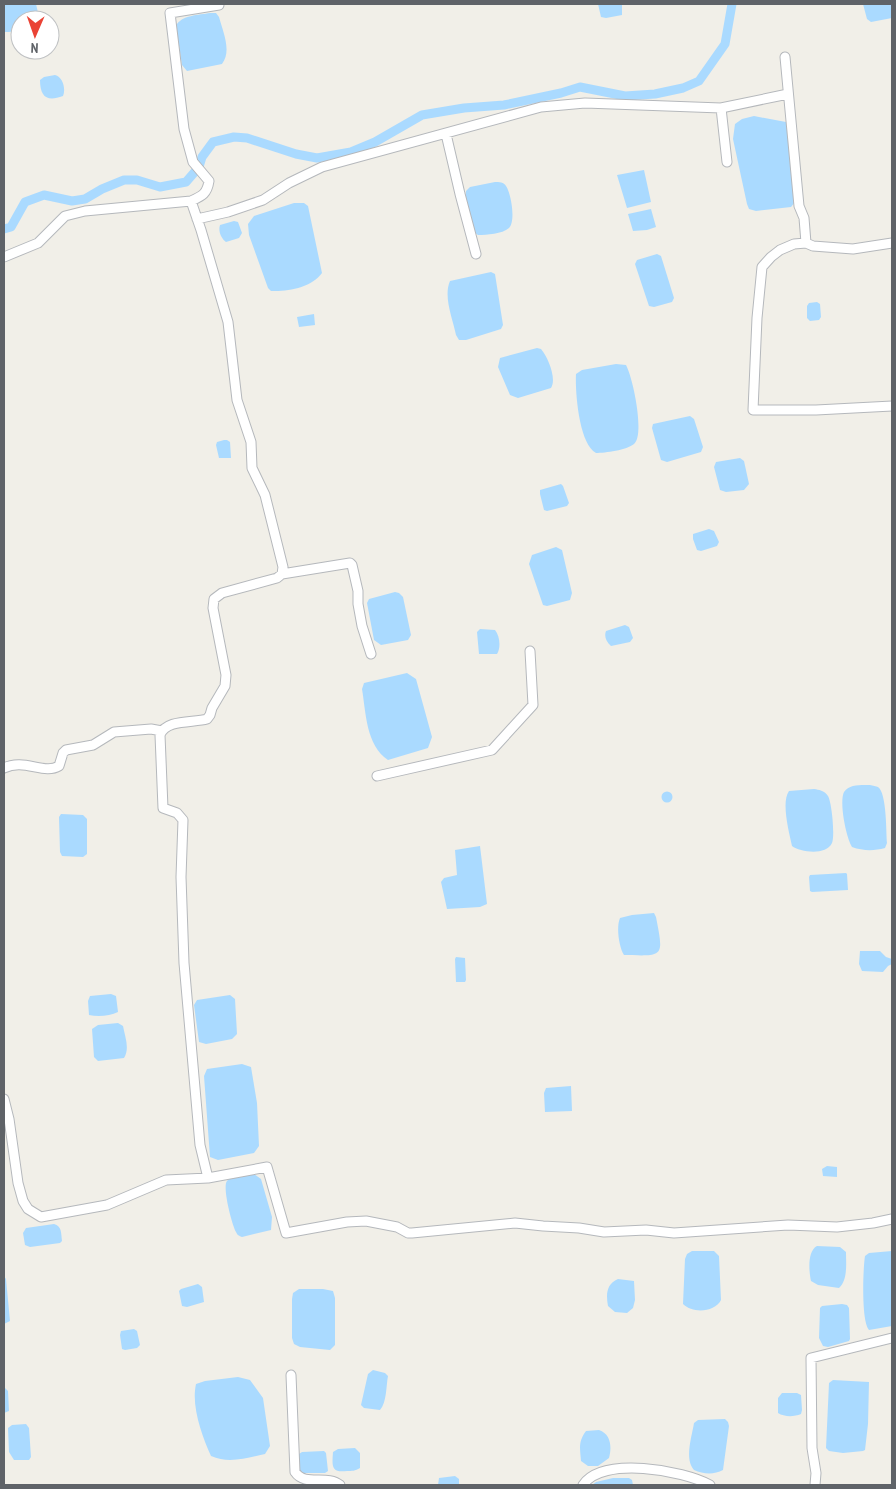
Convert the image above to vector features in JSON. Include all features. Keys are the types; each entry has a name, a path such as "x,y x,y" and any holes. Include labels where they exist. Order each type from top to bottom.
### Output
{"street":[{"path":"4,257 38,243 65,216 85,211 190,202 207,190 209,181 193,162 184,129 170,13 220,5"},
{"path":"785,57 799,206 804,218 806,243"},
{"path":"197,218 228,212 263,200 289,183 322,167 541,107 585,103 721,108 788,94"},
{"path":"721,108 727,162"},
{"path":"446,134 476,254"},
{"path":"190,202 197,218 228,322 238,400 251,442 252,468 265,495 284,567 282,574"},
{"path":"892,243 853,249 813,246 806,243 794,244 771,256 762,267 754,410 816,410 892,406"},
{"path":"208,1178 200,1144 184,964 181,877 183,820 177,813 164,808 160,735 162,730 168,726 207,718 225,686 226,675 213,608 216,597 222,593 267,581 282,574 350,563 358,591 362,626 371,654"},
{"path":"377,776 492,750 533,705 530,650"},
{"path":"4,768 10,765 29,765 51,769 59,766 63,753 66,750 93,745 114,732 162,730"},
{"path":"4,1099 9,1119 18,1183 23,1201 28,1209 42,1217 107,1205 166,1180 208,1178 267,1167 286,1233 347,1222 366,1222 397,1227 408,1233 516,1223 604,1232 646,1230 674,1233 788,1225 837,1227 892,1219"},
{"path":"815,1485 816,1473 812,1448 811,1358 892,1338"},
{"path":"291,1375 294,1472 305,1479 329,1479 340,1485"},
{"path":"583,1485 588,1478 603,1471 635,1468 670,1471 689,1476 710,1485"}],"water":[{"path":"4,4 36,4 37,10 10,10 10,32 4,32"},
{"path":"598,4 622,4 622,15 601,17"},
{"path":"863,4 892,4 892,18 871,22 867,19"},
{"path":"216,13 219,17 226,41 225,59 222,64 187,71 182,65 176,26 178,22 186,18"},
{"path":"55,75 62,81 64,87 63,96 57,98 46,97 41,91 40,80 44,77"},
{"path":"754,116 788,124 795,202 791,207 756,211 749,209 733,139 735,124 742,119"},
{"path":"644,170 651,202 627,208 617,175"},
{"path":"495,182 504,184 508,190 512,207 511,224 509,228 502,232 478,235 469,221 466,208 466,191 470,187"},
{"path":"294,203 304,203 308,206 322,273 312,282 299,288 271,291 268,288 249,235 248,224 254,216"},
{"path":"651,209 656,227 633,231 628,214"},
{"path":"234,221 238,222 242,233 239,238 226,242 220,234 220,225"},
{"path":"657,254 661,256 674,298 672,302 654,307 649,306 635,264 637,260"},
{"path":"491,272 495,274 503,325 501,329 466,340 459,340 449,308 448,287 450,281"},
{"path":"817,302 820,304 821,317 819,320 810,321 807,318 807,306 809,303"},
{"path":"314,314 315,325 299,327 297,317"},
{"path":"537,348 541,349 549,362 553,379 551,388 518,398 510,395 498,367 500,358"},
{"path":"616,364 626,365 632,382 637,406 637,439 634,444 626,448 596,453 590,448 582,429 577,405 576,374 582,370"},
{"path":"690,416 694,419 703,447 701,452 667,462 661,460 652,428 653,424"},
{"path":"224,440 230,442 231,458 219,458 216,445 217,442"},
{"path":"740,458 744,461 749,484 744,490 726,492 720,490 714,467 716,462"},
{"path":"561,484 569,503 567,506 544,510 540,490"},
{"path":"709,529 714,531 719,542 717,546 701,551 697,550 693,534"},
{"path":"556,547 562,550 572,593 570,600 547,606 543,605 529,564 532,555"},
{"path":"395,592 403,597 411,635 408,640 381,645 374,640 367,603 369,599"},
{"path":"625,625 629,627 633,638 630,642 611,646 606,639 606,631"},
{"path":"480,629 495,630 499,642 497,654 479,654 477,632"},
{"path":"407,673 416,679 432,737 428,748 388,760 375,746 371,737 362,689 364,683"},
{"path":"870,785 878,787 881,791 886,814 887,843 885,848 877,850 852,847 846,828 842,803 846,789"},
{"path":"814,789 823,791 828,796 832,812 833,834 832,843 829,847 813,852 792,846 786,817 786,802 789,791"},
{"path":"667,791 673,797 667,803 661,797"},
{"path":"61,814 83,815 87,819 87,854 83,857 62,856 60,852 59,817"},
{"path":"480,846 487,904 480,907 447,909 441,882 444,878 457,875 455,850"},
{"path":"846,873 848,890 810,891 810,875"},
{"path":"654,913 660,940 658,952 647,955 624,955 619,937 618,926 620,918"},
{"path":"860,951 880,951 886,957 892,959 892,964 883,972 862,971 859,964"},
{"path":"456,957 465,958 465,982 456,982"},
{"path":"111,994 116,996 118,1012 104,1016 89,1015 88,1001 90,996"},
{"path":"230,995 235,999 237,1034 232,1039 206,1044 199,1042 194,1005 197,1000"},
{"path":"118,1023 123,1026 126,1042 127,1050 124,1058 98,1061 94,1057 92,1029 98,1025"},
{"path":"242,1064 251,1067 257,1103 259,1146 254,1153 218,1160 210,1157 204,1076 207,1069"},
{"path":"571,1086 572,1111 545,1112 544,1093 546,1088"},
{"path":"827,1166 837,1167 837,1177 823,1176 822,1169"},
{"path":"254,1174 261,1179 272,1217 271,1230 242,1237 237,1234 232,1222 226,1185 227,1181 232,1177"},
{"path":"54,1224 61,1230 62,1241 60,1243 30,1247 25,1245 23,1233 26,1228"},
{"path":"817,1246 840,1247 846,1252 845,1276 839,1288 818,1285 811,1281 810,1257"},
{"path":"692,1251 714,1251 719,1256 721,1300 709,1309 692,1309 683,1304 685,1259 687,1254"},
{"path":"892,1251 892,1326 869,1330 866,1325 864,1306 865,1256 869,1253"},
{"path":"4,1276 6,1279 10,1321 4,1324"},
{"path":"618,1279 634,1281 635,1300 633,1308 627,1313 615,1312 608,1306 609,1287"},
{"path":"198,1284 202,1287 204,1302 187,1307 182,1306 179,1291"},
{"path":"299,1289 333,1291 335,1298 335,1345 330,1350 300,1347 294,1344 292,1338 292,1299 293,1293"},
{"path":"847,1305 849,1308 850,1339 849,1341 828,1347 823,1346 819,1338 820,1308 822,1306"},
{"path":"134,1329 137,1331 140,1345 137,1348 122,1349 121,1331"},
{"path":"373,1370 385,1373 388,1376 385,1398 380,1410 364,1408 361,1405 368,1374"},
{"path":"238,1377 250,1380 263,1398 270,1446 265,1454 238,1460 224,1460 211,1456 201,1430 195,1402 196,1384"},
{"path":"833,1380 869,1382 868,1424 865,1450 863,1451 843,1453 829,1451 826,1448 829,1383"},
{"path":"4,1387 8,1391 9,1411 4,1413"},
{"path":"782,1393 797,1393 801,1395 801,1414 789,1416 778,1413 778,1398"},
{"path":"725,1419 729,1426 723,1470 716,1473 708,1473 694,1470 689,1454 694,1423 698,1420"},
{"path":"26,1424 29,1428 31,1457 29,1460 14,1460 9,1452 8,1428 12,1425"},
{"path":"599,1430 610,1441 609,1458 598,1466 588,1466 581,1461 580,1449 583,1435 586,1431"},
{"path":"355,1448 360,1453 360,1468 350,1471 335,1470 333,1452 338,1449"},
{"path":"324,1451 326,1453 328,1471 325,1473 303,1473 299,1471 299,1454 302,1452"},
{"path":"455,1476 459,1479 459,1485 438,1485 439,1478"},
{"path":"613,1478 629,1478 632,1480 633,1485 592,1485 596,1482"}],"waterway":[{"path":"4,229 11,227 25,202 44,195 72,201 85,199 102,189 124,180 137,180 160,187 186,182 199,167 202,157 213,142 234,137 247,138 296,154 317,158 351,152 375,142 422,115 464,108 504,105 580,87 625,96 655,94 683,88 699,81 725,44 732,4"}]}
